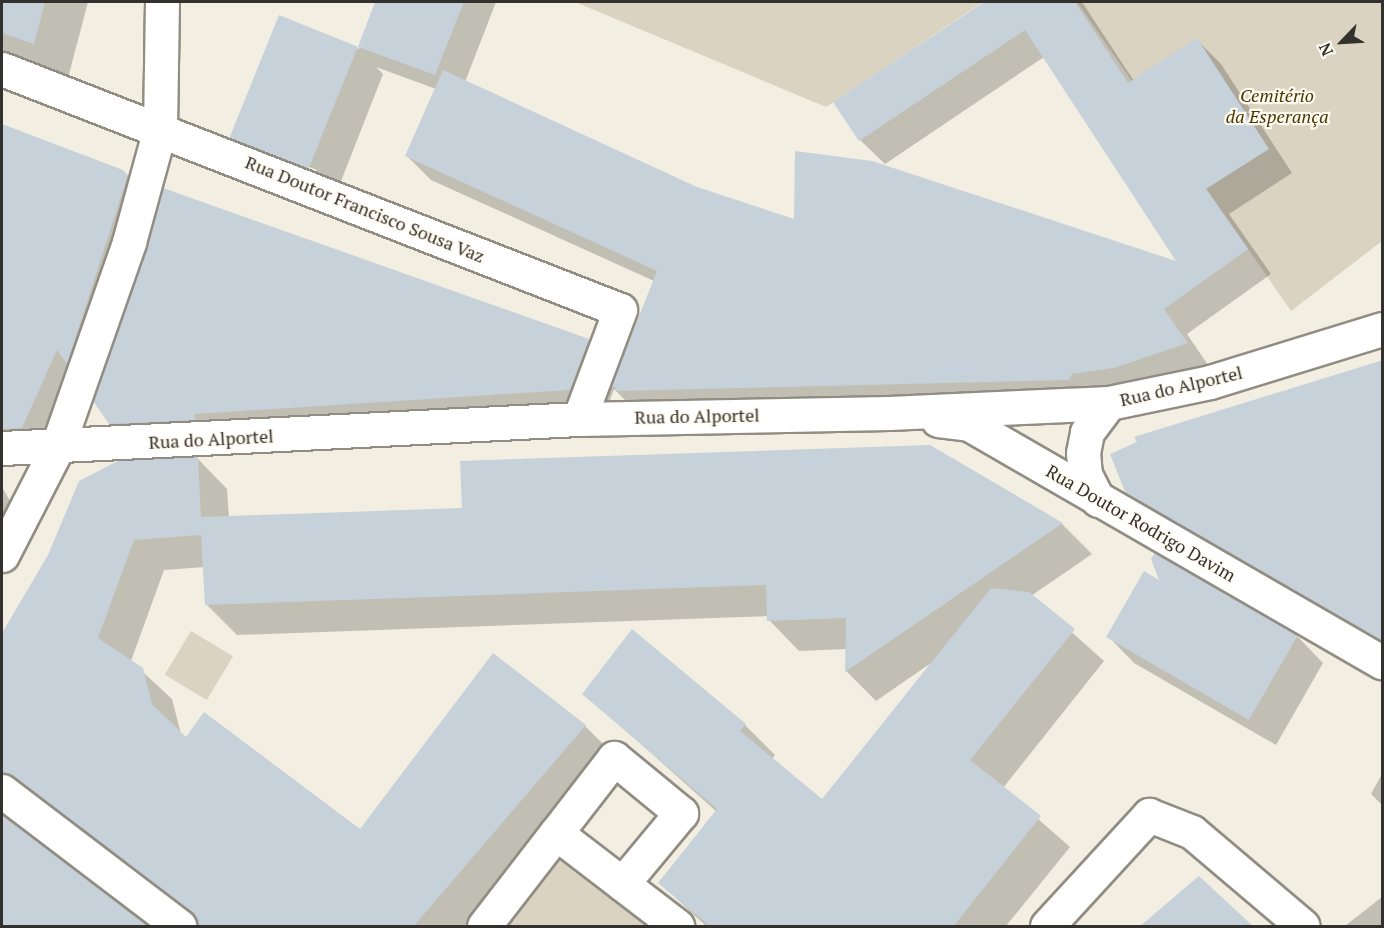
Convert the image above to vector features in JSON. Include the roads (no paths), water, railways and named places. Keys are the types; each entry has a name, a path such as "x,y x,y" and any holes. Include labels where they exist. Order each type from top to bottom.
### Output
{"street":[{"path":"2,555 57,448 129,242 160,129 162,2"},
{"name":"Rua Doutor Francisco Sousa Vaz","path":"2,69 620,310 579,419"},
{"name":"Rua do Alportel","path":"2,448 57,448 579,419 889,413 1109,403 1210,382 1383,329"},
{"path":"1098,500 1085,475 1083,453 1087,432 1109,403"},
{"name":"Rua Doutor Rodrigo Davim","path":"889,413 969,424 1383,662"},
{"path":"484,927 614,758 681,813 622,884"},
{"path":"2,791 179,927"},
{"path":"1047,927 1149,815 1192,832 1303,927"},
{"path":"556,833 677,927"}],"park label":[{"name":"Cemitério da Esperança","path":"1277,106"}]}
